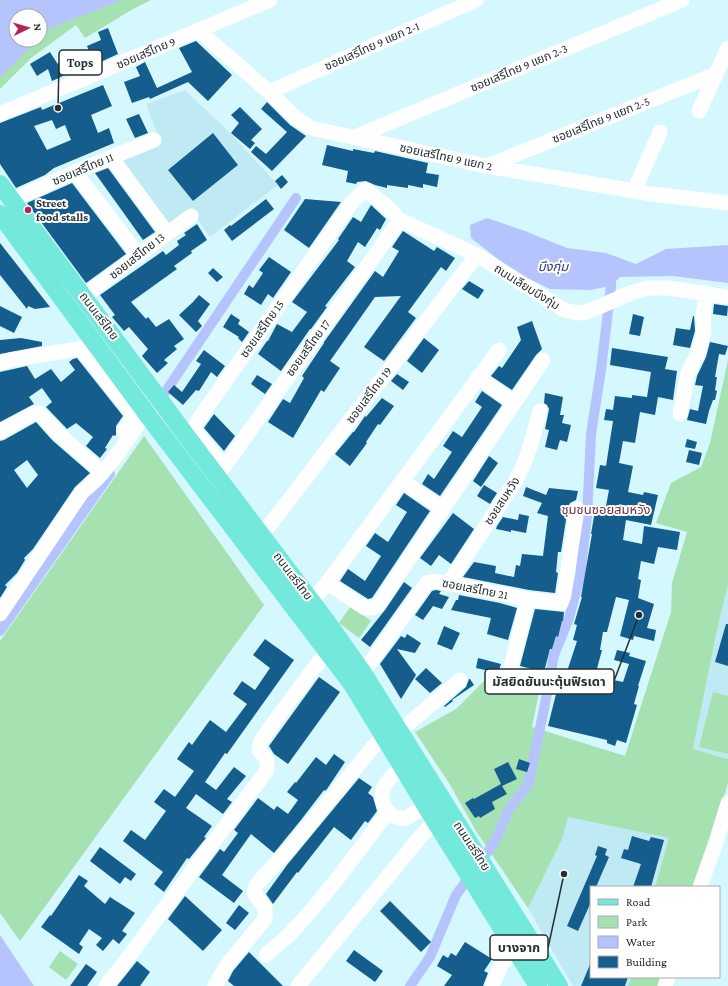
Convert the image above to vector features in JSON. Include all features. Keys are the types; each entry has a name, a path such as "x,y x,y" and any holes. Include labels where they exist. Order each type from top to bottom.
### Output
{"main road":[{"name":"ถนนเสรีไทย","path":"0,184 312,601 363,673 391,736 402,766 538,986"},
{"name":"ถนนเสรีไทย","path":"0,214 89,347 146,412 391,736 415,757 559,986"}],"street":[{"name":"ซอยเสรีไทย 9","path":"0,114 270,0"},
{"name":"ซอยเสรีไทย 9 แยก 2-1","path":"269,92 476,0"},
{"name":"ซอยเสรีไทย 9 แยก 2-3","path":"355,137 682,0"},
{"name":"ซอยเสรีไทย 9 แยก 2","path":"199,31 269,92 296,118 311,128 486,166 634,191 728,203"},
{"path":"699,111 728,48"},
{"name":"ซอยเสรีไทย 9 แยก 2-5","path":"486,166 716,74"},
{"path":"634,191 660,132"},
{"name":"ซอยเสรีไทย 11","path":"12,200 75,172 154,140"},
{"path":"111,157 167,233"},
{"path":"75,172 139,256"},
{"name":"ถนนเลียบบึงกุ่ม","path":"366,190 385,204 400,220 477,255 564,310 587,312 620,297 648,288 669,288 728,297"},
{"name":"ซอยเสรีไทย 15","path":"217,476 218,460 195,431 195,426 198,420 350,205 360,192 366,190"},
{"name":"ซอยเสรีไทย 13","path":"84,296 191,216"},
{"name":"ซอยเสรีไทย 17","path":"217,476 400,220"},
{"name":"ซอยเสรีไทย 19","path":"262,535 477,255"},
{"path":"680,414 688,373 698,353 704,332 703,318 706,293"},
{"path":"0,363 89,347 133,415 102,467"},
{"path":"312,601 327,583 499,350"},
{"path":"327,583 365,608 372,608 378,605 544,360"},
{"path":"478,377 514,403"},
{"name":"ซอยสมหวัง","path":"448,584 524,466 529,454 540,410"},
{"path":"0,614 82,492 146,412"},
{"path":"0,432 34,413 39,413 62,438 102,467"},
{"path":"402,481 442,509"},
{"name":"ซอยเสรีไทย 21","path":"363,673 427,583 436,581 561,604 564,595 577,509"},
{"path":"511,667 528,599"},
{"path":"106,986 121,968 267,770 267,760 259,750 260,743 327,651"},
{"path":"215,986 226,966 265,919 265,908 254,893 256,885 290,848 373,747 391,736 460,680"},
{"path":"402,766 384,788 384,806 388,812 396,818 406,818 426,806"},
{"path":"700,886 728,803"},
{"path":"266,955 289,935 308,914 334,883 388,812"},
{"path":"298,986 435,821"},
{"path":"492,986 502,962 515,950"}],"shaded area":[{"path":"185,90 228,131 278,185 210,237 191,210 167,226 118,160 160,141 146,104"},
{"path":"728,585 728,759 693,749 718,625"},
{"path":"568,817 669,838 655,886 590,886 590,978 631,978 628,986 573,986 528,908 561,839"}],"green space":[{"path":"0,0 151,0 85,38 76,25 48,46 48,8 8,8 8,48 45,48 31,58 0,89"},
{"path":"728,360 728,585 718,625 693,749 728,759 728,783 709,848 695,886 655,886 669,838 568,817 562,839 528,908 476,831 449,783 415,732 456,709 490,675 540,688 532,727 625,756 671,612 672,583 687,532 656,523 671,483 701,467 710,443"},
{"path":"144,436 264,605 20,941 0,913 0,641"},
{"path":"351,606 371,621 359,638 339,623"},
{"path":"713,692 728,696 728,754 699,747"},
{"path":"60,951 78,964 66,980 49,967"},
{"path":"631,978 662,978 659,986 628,986"}],"water":[{"path":"0,0 122,0 51,28 48,31 48,8 8,8 8,48 30,48 0,77"},
{"name":"บึงกุ่ม","path":"487,218 567,248 606,253 636,264 666,249 728,245 728,283 673,276 620,277 611,286 590,290 550,289 513,271 471,238 470,225"},
{"path":"0,935 34,986 0,986"}],"building":[{"path":"108,28 118,54 94,65 87,46 101,40 98,32"},
{"path":"196,41 232,75 208,101 188,82 150,99 149,97 132,103 124,82 140,76 136,67 145,62 157,88 192,72 179,48"},
{"path":"50,52 59,66 63,76 52,81 48,69 37,76 30,64"},
{"path":"103,85 112,106 91,115 98,133 109,128 114,143 54,168 45,175 16,188 0,164 0,123 41,107 42,110","holes":["52,120 56,129 65,125 71,140 47,150 34,126"]},
{"path":"267,102 290,125 306,136 272,171 251,152 256,146 266,154 287,132 261,109"},
{"path":"240,107 262,129 251,140 255,143 250,149 231,133 239,123 231,115"},
{"path":"139,114 148,133 135,138 126,119"},
{"path":"213,133 238,165 193,201 168,170"},
{"path":"327,145 353,151 353,149 374,153 375,151 428,163 426,173 439,175 437,187 423,184 423,188 408,185 408,188 387,185 387,188 366,181 357,182 356,184 346,182 348,171 322,165"},
{"path":"108,168 155,232 143,240 95,173"},
{"path":"282,175 288,182 281,189 275,181"},
{"path":"72,183 126,254 86,283 27,203"},
{"path":"266,199 274,209 232,241 224,230"},
{"path":"305,199 341,202 309,248 284,230"},
{"path":"371,205 386,219 380,230 377,228 365,247 358,242 347,261 355,267 325,306 327,307 281,371 258,354 268,341 277,324 292,332 307,312 292,302 339,240 338,239 353,217 361,222"},
{"path":"197,224 207,240 191,251 192,253 174,266 177,269 131,302 146,319 148,317 156,327 169,319 184,339 174,346 177,349 164,360 168,363 157,373 142,356 148,349 129,327 124,331 112,317 115,315 100,295 163,251 166,255 179,245 177,241 186,235 184,233"},
{"path":"403,231 434,251 437,247 455,258 446,271 441,267 408,312 416,318 384,361 364,347 401,296 375,297 330,361 340,368 324,392 321,390 293,438 268,422 283,399 290,403 304,378 302,376 324,342 375,271 383,277 399,251 392,247"},
{"path":"0,243 50,307 35,309 28,306 27,309 0,275"},
{"path":"269,257 291,272 273,298 268,294 261,305 244,294 249,285 253,288 263,273 259,270"},
{"path":"213,268 223,277 217,282 208,273"},
{"path":"469,281 484,290 478,299 462,289"},
{"path":"199,295 210,304 198,321 202,326 196,332 179,315"},
{"path":"714,304 728,306 727,316 713,314"},
{"path":"0,306 22,317 14,333 0,326"},
{"path":"231,314 240,320 238,324 249,332 242,342 238,338 239,337 223,327"},
{"path":"633,314 644,317 640,336 629,334"},
{"path":"693,316 695,331 690,348 673,345 676,328 690,330"},
{"path":"532,321 542,349 536,355 512,390 491,376 499,366 502,368 521,340 517,327"},
{"path":"21,338 42,342 42,346 0,354 0,340"},
{"path":"424,338 439,350 422,373 407,361"},
{"path":"710,342 728,346 725,355 719,354 715,377 717,377 715,390 717,391 715,400 713,400 709,411 706,424 687,420 690,409 698,411 703,386 695,385"},
{"path":"612,348 668,357 665,369 677,371 673,400 658,397 655,415 640,412 635,443 623,441 619,463 633,466 628,492 643,495 644,492 658,495 651,525 626,520 623,540 642,544 644,526 680,532 677,550 658,547 654,564 641,561 638,579 641,580 638,598 654,604 647,628 656,630 654,641 634,636 633,640 620,636 629,600 616,597 607,632 603,632 600,650 602,650 595,676 623,682 629,664 614,660 617,650 630,653 629,656 646,661 638,686 634,704 637,705 626,743 617,740 615,746 607,743 607,740 548,726 558,686 562,687 577,641 573,640 577,625 574,624 582,597 596,505 606,506 609,490 596,488 600,465 606,466 613,421 604,420 606,409 613,410 615,396 632,398 632,395 647,397 651,372 610,365"},
{"path":"204,350 225,366 217,377 211,372 199,391 196,390 183,405 168,392 174,385 182,392 201,364 196,361"},
{"path":"77,358 123,416 116,426 116,435 113,435 105,448 107,449 100,458 86,446 93,437 76,423 67,429 46,407 52,402 42,388 29,397 34,404 0,422 0,372 27,366 35,379 51,369 61,382 75,370 69,362"},
{"path":"397,374 409,382 403,390 391,381"},
{"path":"257,375 272,384 265,394 251,384"},
{"path":"482,391 502,405 440,496 422,484 428,474 434,479 452,452 443,446 453,431 462,437 482,407 475,402"},
{"path":"545,393 563,397 560,415 564,415 562,423 571,425 567,442 560,440 557,450 545,447 549,430 545,429 549,409 544,403"},
{"path":"382,398 394,406 380,425 378,424 366,442 367,443 350,466 335,454 354,432 365,416 366,417"},
{"path":"214,414 235,436 224,451 204,428"},
{"path":"36,422 52,440 90,473 75,487 33,549 24,558 25,560 17,573 5,585 7,587 0,598 0,441","holes":["27,460 38,475 27,488 14,470"]},
{"path":"687,439 697,442 695,449 685,447"},
{"path":"689,450 702,453 699,465 686,462"},
{"path":"489,456 498,463 481,487 473,481"},
{"path":"484,485 497,493 490,504 477,496"},
{"path":"526,487 546,495 549,488 578,491 576,500 570,503 568,507 561,552 558,552 556,572 558,573 555,593 529,590 463,577 474,562 496,566 495,573 514,577 516,565 520,566 522,554 543,556 548,516 537,513 542,503 523,496"},
{"path":"404,493 430,511 372,598 368,599 340,581 348,569 365,581 381,556 366,546 375,533 388,542 407,512 396,505"},
{"path":"453,513 474,529 451,564 439,555 431,566 420,558"},
{"path":"519,514 529,516 526,533 496,529 503,517 518,520"},
{"path":"404,582 412,588 370,647 361,640 385,610"},
{"path":"432,591 441,591 439,594 449,597 442,609 433,606 423,620 415,615"},
{"path":"459,595 517,608 508,640 487,634 491,618 451,610 456,600 458,600"},
{"path":"535,609 564,612 558,637 556,636 552,649 550,649 544,672 520,666"},
{"path":"726,624 728,624 728,666 715,662"},
{"path":"444,626 460,633 452,650 437,644"},
{"path":"407,634 421,643 415,653 397,649 416,675 401,699 380,664 401,636 405,638"},
{"path":"265,639 294,660 227,754 225,753 205,782 216,790 234,767 246,776 227,799 232,802 223,814 196,794 186,808 212,826 204,837 206,838 189,859 187,858 164,892 154,884 163,872 123,841 131,830 145,840 166,811 154,802 164,789 175,797 194,771 177,759 189,742 192,745 210,720 226,732 247,704 233,694 242,681 255,690 270,668 253,655"},
{"path":"478,658 501,664 498,673 476,668"},
{"path":"426,668 442,683 430,693 415,679"},
{"path":"319,677 340,692 288,764 274,754 269,746"},
{"path":"469,679 474,685 452,700 453,701 445,707 444,706 466,687"},
{"path":"334,754 345,762 327,789 325,791 324,790 274,853 251,834 222,875 243,891 234,903 199,877 220,849 224,852 238,833 234,830 258,798 274,810 277,806 288,814 298,800 287,792 316,757 326,765"},
{"path":"519,759 530,763 527,772 516,769"},
{"path":"508,762 517,779 502,786 507,794 492,802 495,809 480,818 479,816 475,818 465,803 501,784 494,769"},
{"path":"359,778 372,787 368,793 373,797 377,811 368,823 365,821 351,840 334,827 273,904 266,894 287,865"},
{"path":"632,836 649,841 651,837 664,840 651,886 633,886 641,864 621,858 624,849 628,850"},
{"path":"598,846 607,849 605,855 609,857 596,886 590,886 590,904 578,931 567,926 597,856 595,855"},
{"path":"100,847 136,874 131,881 125,877 120,884 90,861"},
{"path":"79,875 88,881 84,886 105,904 110,897 135,913 122,931 127,934 119,944 113,939 103,951 96,945 102,938 89,929 79,944 83,947 79,954 41,927 50,915 51,916"},
{"path":"185,896 222,930 203,951 168,919"},
{"path":"390,901 431,942 421,952 380,911"},
{"path":"239,905 249,913 235,930 226,923"},
{"path":"465,942 492,959 484,971 488,973 483,986 444,986 452,975 437,966 443,955 448,958 451,953 456,956"},
{"path":"354,950 383,971 375,982 346,961"},
{"path":"249,952 283,986 234,986 228,981 233,971"},
{"path":"137,961 150,972 140,986 117,986"},
{"path":"86,964 97,972 87,986 70,986"},
{"path":"590,964 590,978 628,978 625,986 581,986"}],"waterway":[{"path":"158,403 296,198"},
{"path":"410,986 430,957 456,895 494,843 509,809 528,785 554,655 569,618 580,576 587,517 591,434 601,370 611,286 611,273"},
{"path":"0,631 110,474"}],"place":[{"name":"Tops","path":"58,108"},
{"name":"Street food stalls","path":"28,210"},
{"name":"มัสยิดยันนะตุ้นฟิรเดา","path":"639,615"},
{"name":"บางจาก","path":"564,874"}],"district":[{"name":"ชุมชนซอยสมหวัง","path":"606,509"}]}
